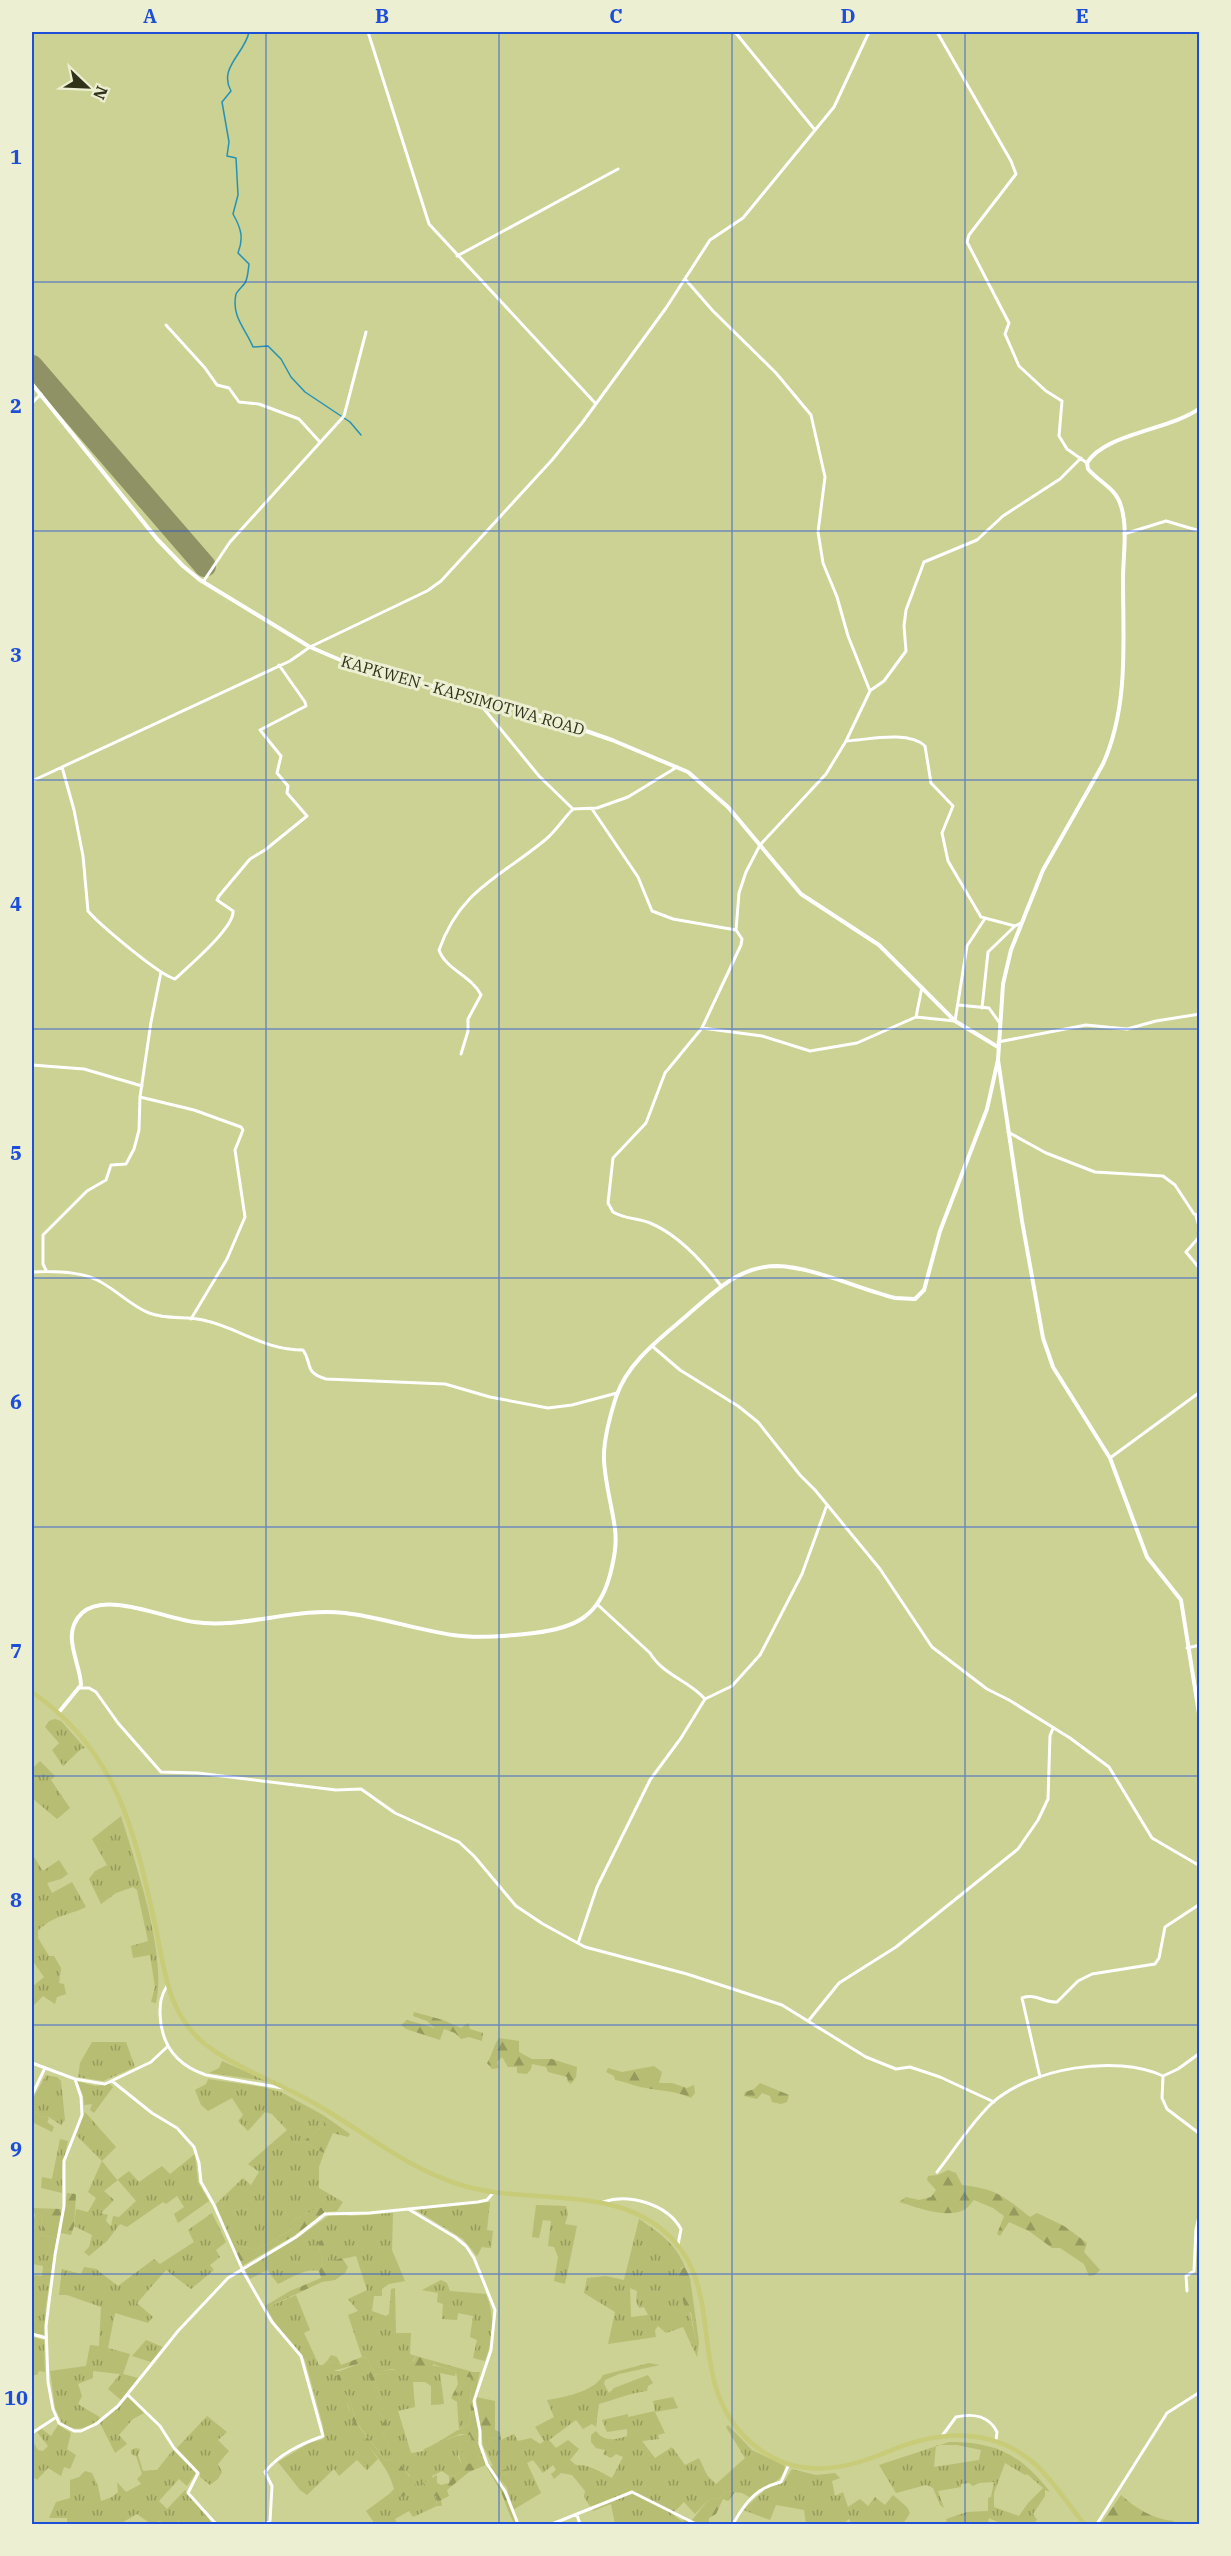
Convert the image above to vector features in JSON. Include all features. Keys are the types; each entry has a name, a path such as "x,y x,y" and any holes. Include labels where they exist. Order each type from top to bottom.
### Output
{"main road":[{"path":"32,1692 59,1712 84,1739 102,1764 124,1807 145,1878 167,1986 185,2023 206,2044 235,2062 289,2089 406,2162 452,2182 493,2193 601,2202 629,2210 659,2227 678,2245 690,2263 700,2290 711,2375 719,2401 733,2424 748,2441 767,2454 789,2464 814,2468 843,2467 919,2441 942,2436 972,2436 996,2440 1015,2449 1034,2464 1084,2524"}],"street":[{"path":"368,32 426,218 457,256 596,404"},
{"path":"735,32 815,130"},
{"path":"32,781 279,665 310,647 433,588 552,460 596,404 710,240 743,218 839,101 869,32"},
{"path":"937,32 1015,170 1014,179 969,235 967,242 1009,323 1005,334 1019,366 1046,391 1062,401 1059,436 1067,449 1087,463 1091,472 1119,500 1124,534 1123,679 1116,729 1103,764 1043,870 1021,923 1007,964 999,1022 998,1060 1038,1319 1046,1348 1053,1367 1110,1458 1147,1557 1181,1600 1200,1719"},
{"path":"457,256 618,169"},
{"path":"685,279 713,311 776,373 811,415 825,477 818,532 823,563 870,691"},
{"path":"166,325 205,368 217,385 229,388 239,402 259,404 299,419 320,442"},
{"path":"203,582 230,542 344,416 366,332"},
{"name":"KAPKWEN - KAPSIMOTWA ROAD","path":"32,384 157,539 183,567 203,582 310,647 361,668 515,708 581,729 678,766 702,783 728,807 807,899 879,945 955,1021 998,1045"},
{"path":"32,403 41,394"},
{"path":"1087,463 1098,452 1117,442 1180,420 1200,408"},
{"path":"721,1286 698,1257 660,1228 617,1215 611,1210 608,1203 613,1158 646,1123 665,1073 702,1028 741,945 742,939 736,930 739,893 746,872 760,845 826,774 846,741 870,691 884,681 906,651 906,610 924,562 977,540 1003,516 1060,479 1081,458"},
{"path":"1124,534 1166,521 1200,531"},
{"path":"62,767 74,810 83,856 87,908 133,951 161,972 175,979 213,942 234,913 217,900 219,896 250,859 265,850 307,816 287,794 288,786 277,772 281,756 260,730 306,706 279,665"},
{"path":"475,698 539,776 573,809 592,809 628,797 678,766"},
{"path":"846,741 891,736 924,744 931,783 953,806 942,833 950,868 984,919 1015,926"},
{"path":"461,1054 468,1030 468,1019 481,995 441,956 439,948 447,929 470,896 544,840 573,809"},
{"path":"592,809 638,877 652,911 673,919 736,930"},
{"path":"702,1028 762,1036 810,1051 857,1043 916,1017 955,1021 967,946 984,919"},
{"path":"982,1008 988,952 1021,923"},
{"path":"47,1271 43,1264 41,1241 47,1230 87,1191 106,1180 111,1165 126,1164 129,1160 139,1130 140,1097 161,972"},
{"path":"916,1017 922,987"},
{"path":"958,1005 992,1010 999,1022"},
{"path":"998,1045 1086,1025 1127,1029 1150,1022 1200,1014"},
{"path":"59,1712 80,1688 81,1678 72,1648 73,1629 82,1613 98,1604 114,1604 199,1623 244,1621 314,1612 344,1612 465,1637 532,1634 556,1630 585,1618 606,1593 616,1543 603,1458 605,1438 617,1393 631,1370 652,1346 721,1286 751,1270 779,1266 813,1273 896,1298 911,1300 919,1297 924,1290 951,1199 987,1109 998,1060"},
{"path":"32,1065 84,1069 142,1086"},
{"path":"140,1097 213,1116 241,1127 243,1130 235,1150 245,1217 227,1259 191,1319"},
{"path":"1008,1132 1046,1153 1095,1172 1162,1176 1175,1185 1198,1216 1200,1230"},
{"path":"1200,1236 1186,1252 1200,1269"},
{"path":"32,1272 47,1271 93,1278 149,1313 170,1318 207,1321 269,1346 303,1350 311,1372 326,1379 445,1384 490,1397 548,1408 572,1405 617,1393"},
{"path":"652,1346 680,1370 751,1414 884,1574 932,1647 987,1689 1010,1700 1070,1738 1112,1771 1152,1838 1200,1866"},
{"path":"1110,1458 1200,1392"},
{"path":"578,1943 593,1897 628,1821 650,1780 681,1738 705,1699 732,1686 760,1655 802,1574 827,1505"},
{"path":"598,1605 650,1653 655,1662 675,1678 694,1688 705,1699"},
{"path":"1187,1648 1200,1645"},
{"path":"80,1688 89,1688 96,1692 118,1723 161,1772 198,1773 336,1790 361,1790 395,1813 459,1842 474,1856 516,1906 578,1943 603,1953 668,1969 782,2005 866,2057 896,2069 910,2067 940,2077 994,2102"},
{"path":"808,2020 839,1983 896,1947 1018,1849 1045,1808 1048,1799 1050,1736 1053,1728"},
{"path":"1040,2077 1022,1998 1039,1996 1050,2002 1057,2002 1078,1981 1092,1974 1155,1964 1159,1958 1165,1927 1200,1904"},
{"path":"167,1986 162,1992 160,2023 167,2047 176,2058 194,2071 231,2080 289,2089"},
{"path":"32,2063 75,2079 98,2084 111,2081 151,2062 167,2047"},
{"path":"938,2172 967,2131 994,2102 1040,2077 1083,2067 1099,2066 1152,2071 1163,2076 1178,2069 1200,2053"},
{"path":"32,2095 45,2068"},
{"path":"1163,2076 1162,2098 1167,2109 1200,2134"},
{"path":"75,2079 81,2097 82,2115 64,2161 64,2206 48,2307 46,2338 48,2382 55,2418 66,2428 81,2431 106,2416 128,2395 178,2331 223,2282 242,2268 296,2237 330,2212 354,2214 478,2202 487,2200 493,2193"},
{"path":"111,2081 152,2113 177,2128 194,2147 201,2182 214,2205 242,2268 272,2322 301,2356 323,2436 302,2444 277,2459 265,2472 272,2486 270,2521 265,2524"},
{"path":"601,2202 614,2199 645,2203 664,2209 681,2229 678,2245"},
{"path":"409,2209 466,2246 474,2258 495,2310 492,2350 474,2401 480,2444 487,2464 505,2491 518,2524"},
{"path":"1187,2291 1186,2275 1194,2271 1196,2229 1200,2212"},
{"path":"32,2334 46,2338"},
{"path":"1097,2524 1167,2413 1200,2392"},
{"path":"128,2395 160,2426 174,2448 198,2473 188,2493 216,2524"},
{"path":"942,2436 956,2418 967,2415 986,2419 993,2424 997,2432 996,2440"},
{"path":"32,2433 55,2418"},
{"path":"734,2524 754,2496 768,2486 781,2482 789,2464"},
{"path":"552,2524 632,2492 696,2524"},
{"path":"577,2515 579,2524"}],"green space":[{"path":"55,1719 61,1721 85,1748 63,1766 52,1750 59,1743 45,1727 49,1721"},
{"path":"40,1761 55,1776 51,1780 70,1808 57,1819 32,1798 32,1769"},
{"path":"121,1816 142,1884 154,1936 158,1983 156,2003 151,2002 155,1987 150,1955 133,1958 131,1946 148,1941 137,1890 133,1887 116,1893 101,1904 89,1879 95,1871 107,1865 92,1839"},
{"path":"34,1857 43,1871 59,1860 68,1874 61,1879 47,1883 52,1893 72,1882 86,1907 55,1919 38,1931 38,1938 49,1956 54,1956 61,1968 59,1983 64,1984 66,1994 57,1997 55,2004 43,1996 32,2007 32,1987 44,1977 32,1960 32,1858"},
{"path":"414,2012 461,2028 468,2023 470,2029 483,2033 482,2041 469,2037 461,2039 455,2033 444,2029 440,2040 406,2029 401,2025 407,2020 435,2028 427,2021 413,2016"},
{"path":"499,2038 519,2041 519,2052 532,2059 552,2059 577,2067 576,2077 571,2084 567,2077 548,2072 546,2067 532,2064 527,2074 517,2073 517,2067 508,2067 502,2057 497,2062 499,2068 492,2069 487,2063"},
{"path":"92,2042 126,2042 135,2067 103,2081 78,2077 80,2063"},
{"path":"222,2061 267,2081 209,2073 219,2068"},
{"path":"654,2066 662,2072 659,2083 672,2083 687,2088 694,2085 695,2093 691,2098 677,2093 640,2087 615,2080 614,2076 606,2072 608,2068 622,2072"},
{"path":"46,2075 57,2077 61,2081 65,2120 61,2125 47,2116 43,2118 32,2110 32,2100"},
{"path":"208,2079 281,2092 323,2115 324,2125 305,2140 309,2145 324,2153 319,2167 319,2188 343,2202 337,2211 325,2212 322,2208 318,2208 294,2220 289,2231 257,2250 239,2246 228,2230 225,2231 216,2204 243,2178 251,2185 259,2172 248,2164 287,2130 272,2114 265,2112 248,2131 238,2121 243,2115 232,2098 208,2111 201,2105 195,2090 206,2084"},
{"path":"77,2081 95,2086 110,2084 113,2087 94,2113 90,2110 92,2104 84,2105 83,2095"},
{"path":"760,2083 789,2095 787,2102 781,2104 772,2102 770,2096 762,2093 757,2099 744,2096 745,2092 754,2089"},
{"path":"32,2110 43,2118 47,2116 49,2119 47,2122 54,2127 52,2132 32,2122"},
{"path":"85,2112 116,2147 102,2161 76,2135"},
{"path":"323,2115 350,2134 348,2137 333,2133 324,2153 309,2145 305,2140 324,2125"},
{"path":"60,2139 68,2141 62,2167 62,2193 41,2188 42,2177 52,2179"},
{"path":"195,2154 198,2182 209,2201 178,2223 174,2214 184,2207 177,2196 166,2204 163,2202 127,2227 120,2224 107,2241 89,2256 84,2252 89,2247 92,2235 74,2226 76,2209 88,2212 96,2198 88,2192 102,2161 117,2180 129,2171 139,2182 162,2166 170,2174","holes":["118,2180 136,2201 119,2217 113,2216 111,2226 106,2221 108,2215 101,2213 114,2200 104,2191"]},
{"path":"948,2170 956,2173 962,2185 992,2191 1030,2217 1037,2213 1064,2226 1087,2243 1084,2252 1100,2270 1095,2275 1089,2276 1084,2264 1060,2248 1052,2248 1029,2231 1009,2222 1000,2236 997,2234 1004,2216 993,2208 974,2200 964,2210 948,2213 899,2202 906,2197 919,2200 931,2197 936,2190 927,2180 928,2176 938,2175"},
{"path":"67,2193 76,2194 74,2226 71,2235 61,2233"},
{"path":"490,2202 487,2230 493,2231 491,2248 482,2247 477,2256 463,2239 416,2210 446,2205"},
{"path":"536,2205 566,2206 568,2214 565,2224 577,2226 565,2284 554,2281 558,2257 554,2247 548,2246 551,2221 543,2220 539,2238 532,2237"},
{"path":"32,2208 62,2209 57,2238 41,2235 42,2212 37,2212 36,2228 32,2225 35,2215"},
{"path":"322,2208 325,2212 295,2235 242,2266 225,2231 228,2229 239,2246 257,2250 289,2231 294,2220"},
{"path":"37,2212 42,2212 41,2235 57,2238 46,2305 44,2335 32,2333 32,2282 34,2275 42,2276 43,2266 33,2264 32,2225 36,2227"},
{"path":"212,2213 226,2242 216,2250 220,2257 210,2265 214,2270 191,2289 166,2270 137,2303 153,2317 148,2323 115,2313 108,2348 130,2354 123,2374 138,2378 121,2400 108,2389 120,2374 93,2371 93,2378 78,2384 82,2396 78,2404 101,2418 82,2428 73,2428 62,2423 55,2408 50,2371 86,2366 90,2345 99,2346 101,2307 67,2295 59,2295 62,2269 81,2274 84,2267 96,2269 118,2286 154,2259 160,2264 194,2242 188,2230"},
{"path":"393,2213 392,2250 405,2281 389,2284 382,2289 382,2296 374,2296 372,2311 386,2316 389,2314 391,2289 395,2288 396,2333 411,2333 410,2354 416,2356 413,2360 413,2373 428,2366 456,2372 455,2376 440,2373 444,2404 431,2405 431,2386 425,2382 413,2382 415,2407 398,2411 411,2453 420,2452 455,2437 470,2435 478,2453 479,2462 467,2465 459,2444 458,2457 464,2469 457,2475 449,2476 442,2471 432,2476 437,2506 413,2517 409,2511 395,2519 397,2524 375,2524 366,2511 389,2494 396,2495 410,2476 402,2466 391,2441 373,2375 400,2372 393,2369 377,2372 372,2369 367,2358 362,2357 348,2315 358,2311 348,2299 367,2290 356,2256 328,2262 318,2242 323,2264 319,2271 304,2272 278,2284 267,2270 250,2279 245,2269 293,2241 331,2214 351,2216"},
{"path":"639,2219 666,2240 677,2252 685,2267 680,2268 695,2337 699,2342 697,2357 683,2327 666,2333 658,2326 655,2330 656,2337 608,2344 615,2312 584,2293 587,2278 606,2276 624,2280","holes":["630,2288 637,2291 636,2301 639,2308 644,2307 648,2315 631,2317"]},
{"path":"322,2240 328,2255 328,2262 342,2258 348,2267 345,2273 335,2280 322,2282 266,2308 265,2306 290,2291 321,2278 319,2271 323,2264 318,2242"},
{"path":"685,2267 690,2278 699,2342 695,2337 691,2313 685,2309 676,2271"},
{"path":"441,2280 447,2283 450,2291 486,2294 492,2328 485,2361 473,2358 477,2340 470,2337 473,2316 458,2313 457,2320 442,2319 443,2304 437,2302 438,2293 422,2290"},
{"path":"296,2295 310,2330 304,2333 319,2365 327,2361 333,2363 333,2371 340,2371 361,2363 365,2365 377,2398 377,2411 383,2417 383,2432 393,2459 386,2461 357,2423 350,2401 344,2392 354,2420 378,2459 367,2470 357,2460 339,2476 334,2469 307,2495 300,2490 278,2462 309,2443 324,2439 323,2426 305,2360 266,2308"},
{"path":"32,2337 44,2340 45,2372 39,2371 37,2375 32,2375"},
{"path":"146,2340 163,2347 151,2362 132,2356"},
{"path":"331,2355 337,2357 341,2365 362,2357 367,2358 372,2369 402,2372 373,2375 393,2446 401,2464 417,2487 415,2492 400,2497 389,2494 394,2489 391,2480 360,2435 339,2387 337,2375 340,2375 357,2424 386,2461 393,2459 383,2432 383,2417 377,2411 377,2398 365,2366 361,2363 333,2371 333,2363 327,2361"},
{"path":"416,2356 480,2372 473,2403 479,2435 478,2444 486,2465 469,2472 447,2490 449,2496 441,2500 442,2506 437,2506 436,2496 430,2495 423,2483 437,2475 437,2483 441,2485 449,2483 449,2476 457,2475 463,2469 456,2446 459,2444 467,2464 479,2462 478,2453 470,2435 460,2434 448,2439 439,2447 423,2452 424,2449 468,2426 474,2379 465,2376 457,2394 460,2401 457,2402 451,2398 458,2384 456,2372 433,2364 432,2375 416,2370 413,2374 410,2368"},
{"path":"649,2363 660,2365 619,2374 605,2380 604,2384 609,2393 614,2388 648,2375 653,2383 648,2386 647,2391 599,2404 596,2427 592,2424 583,2429 576,2420 549,2440 556,2448 568,2440 579,2449 570,2460 576,2465 590,2467 612,2478 623,2457 616,2454 611,2458 603,2454 605,2450 596,2448 591,2442 591,2435 596,2431 602,2437 618,2438 627,2436 627,2429 607,2432 602,2420 655,2411 653,2401 673,2397 678,2408 655,2412 665,2433 658,2435 659,2439 642,2441 655,2458 672,2447 685,2465 699,2458 707,2475 716,2484 745,2458 726,2427 728,2425 752,2450 785,2466 781,2477 751,2498 742,2493 726,2491 720,2498 709,2499 695,2514 684,2502 672,2514 686,2524 615,2524 611,2504 593,2511 584,2497 585,2491 572,2475 561,2473 554,2479 551,2474 556,2470 553,2465 543,2473 533,2460 527,2463 541,2493 513,2510 507,2488 499,2477 508,2472 499,2472 493,2466 483,2446 489,2443 491,2437 501,2440 514,2434 518,2441 531,2438 540,2444 544,2441 535,2427 554,2417 547,2400 586,2389 599,2381 603,2375"},
{"path":"465,2375 474,2379 470,2415 468,2426 459,2429 457,2402 460,2400 457,2394"},
{"path":"128,2397 144,2413 133,2419 119,2435 127,2444 115,2453 100,2423"},
{"path":"476,2397 495,2401 495,2430 500,2432 501,2440 491,2437 489,2443 483,2446"},
{"path":"207,2416 227,2432 218,2440 229,2451 218,2464 222,2472 218,2479 210,2485 200,2477 200,2473 177,2448"},
{"path":"58,2425 71,2433 67,2449 76,2455 70,2469 64,2467 61,2476 48,2468 37,2480 32,2476 32,2440 38,2450 43,2451 48,2446 37,2432 42,2429 51,2436"},
{"path":"949,2442 981,2445 1007,2453 1018,2460 1050,2492 1045,2490 1045,2496 1033,2514 1037,2520 1033,2524 1002,2524 989,2518 988,2524 947,2524 946,2519 967,2512 988,2511 988,2498 991,2497 994,2482 979,2483 973,2486 969,2483 961,2484 961,2487 938,2491 944,2508 940,2505 933,2488 926,2485 896,2493 879,2465 936,2446 934,2467 979,2460 981,2450 957,2445 940,2445","holes":["1005,2463 1027,2474 1043,2488 1019,2516 994,2507 994,2493"]},
{"path":"140,2449 138,2455 143,2471 157,2470 173,2450 196,2473 187,2486 179,2479 159,2501 167,2509 185,2490 213,2524 183,2524 178,2521 175,2524 163,2524 160,2521 151,2524 137,2514 120,2524 67,2524 67,2518 49,2518 56,2502 70,2498 70,2480 79,2477 85,2471 92,2473 101,2501 118,2492 117,2482 126,2492 141,2484 137,2479 142,2474 136,2456 131,2454 131,2450"},
{"path":"486,2465 493,2466 499,2472 506,2469 508,2472 499,2477 520,2524 515,2524"},
{"path":"792,2469 816,2475 835,2473 840,2478 832,2481 835,2496 843,2492 848,2507 860,2499 868,2506 875,2497 885,2505 893,2495 907,2507 910,2513 903,2524 852,2524 849,2519 843,2524 806,2524 804,2510 776,2505 770,2520 743,2510 768,2487 784,2482"},
{"path":"726,2491 735,2492 728,2501 723,2499 716,2514 709,2518 709,2524 686,2524 682,2520 692,2520 709,2499 720,2498"},
{"path":"1121,2495 1145,2512 1174,2521 1171,2524 1101,2524"}],"waterway":[{"path":"249,32 247,40 230,68 228,83 231,91 222,102 229,142 227,156 236,158 238,195 233,214 241,233 238,253 249,264 246,281 236,294 237,316 253,347 268,346 281,359 291,377 305,392 350,422 361,435"}],"runway":[{"path":"32,366 205,566"}]}
